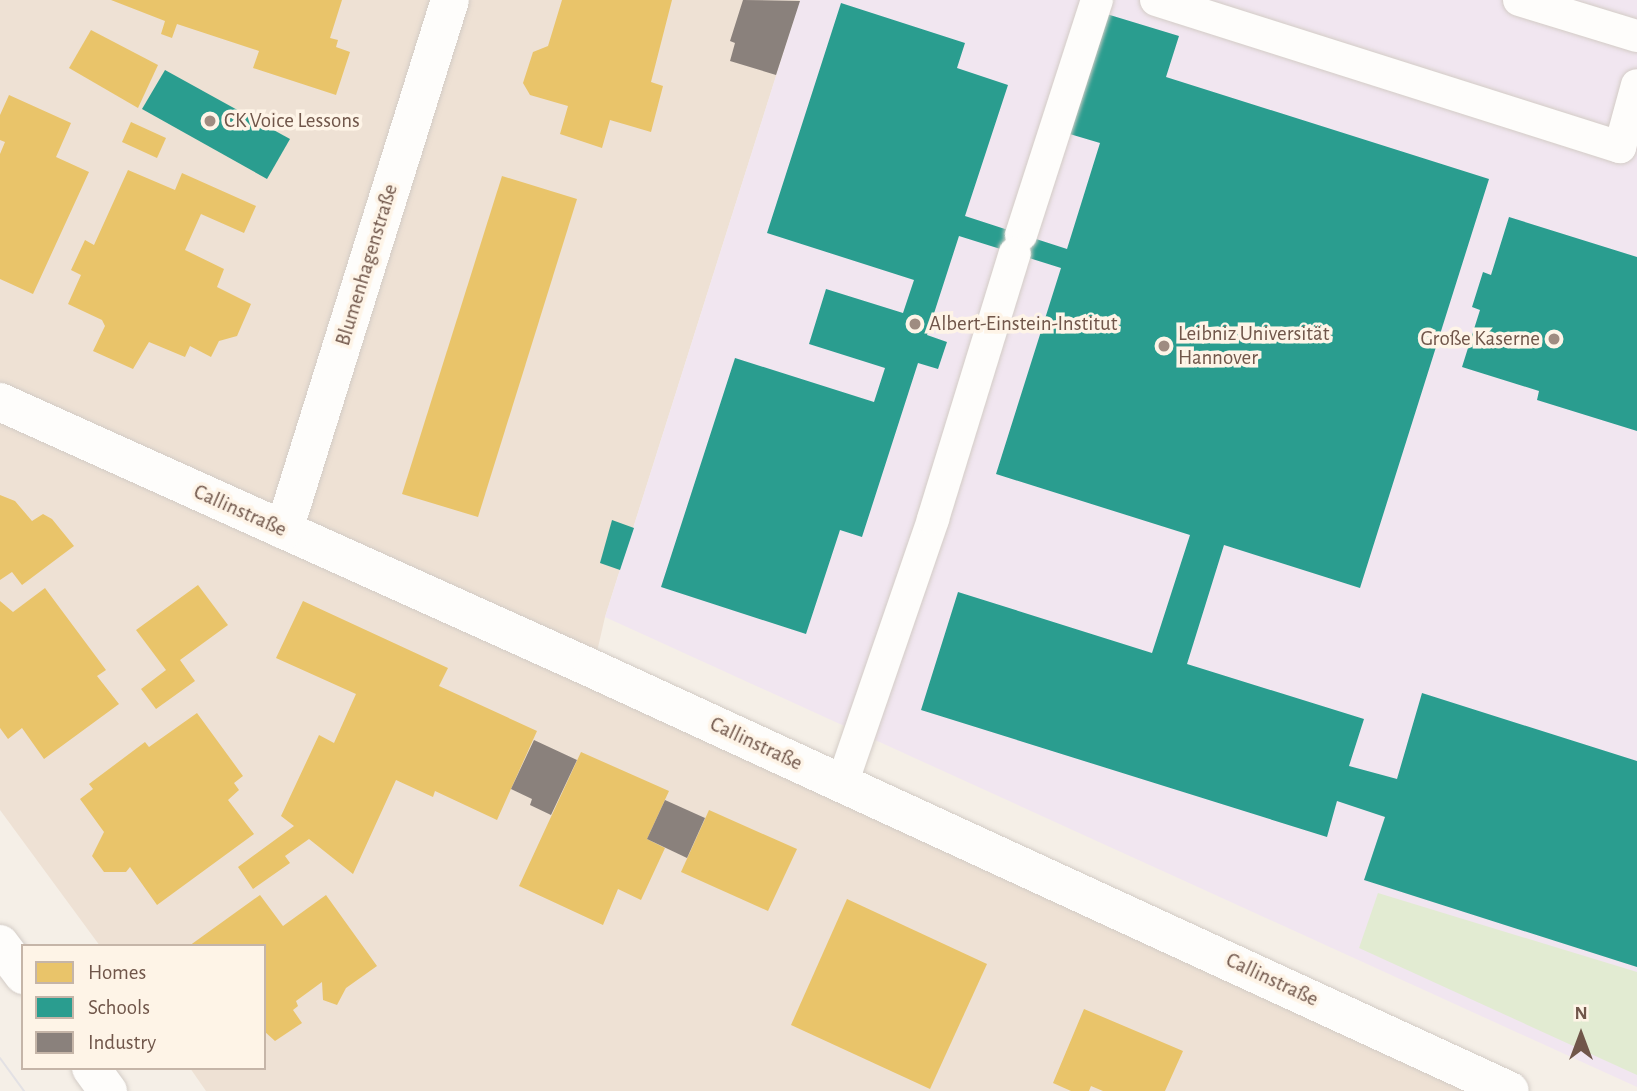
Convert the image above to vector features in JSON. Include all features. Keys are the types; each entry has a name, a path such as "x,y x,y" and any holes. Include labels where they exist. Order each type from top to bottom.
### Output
{"street":[{"name":"Blumenhagenstraße","path":"284,530 450,0"},
{"name":"Callinstraße","path":"0,402 1510,1091"},
{"path":"0,944 21,972"},
{"path":"93,1070 108,1091"}],"lane":[{"path":"842,784 933,519 1097,0"},
{"path":"1156,0 1620,147 1637,85"},
{"path":"1519,0 1637,36"}],"shaded area":[{"path":"0,0 800,0 605,617 593,669 1510,1091 206,1091 191,1070 266,1070 266,944 99,944 0,810"},
{"name":"Leibniz Universität Hannover","path":"800,0 1637,0 1637,1087 605,617"}],"green space":[{"path":"1378,893 1637,972 1637,1075 1359,948"}],"building: Homes":[{"path":"111,0 342,0 330,38 338,40 336,47 350,52 336,95 253,68 259,51 177,24 172,38 161,34 165,21"},
{"path":"562,0 672,0 651,82 663,86 651,132 610,120 602,148 560,134 568,106 530,95 523,83 533,52 548,46"},
{"path":"91,30 158,65 138,108 69,68"},
{"path":"9,95 71,123 56,157 89,172 33,294 0,279 0,154 5,142 0,140 0,115"},
{"path":"131,122 166,138 157,158 122,142"},
{"path":"128,170 175,190 182,173 256,206 244,233 201,214 185,250 224,269 217,287 251,304 237,336 219,341 211,357 190,346 185,357 149,342 133,369 93,351 105,326 102,320 68,304 81,275 71,270 85,240 94,245"},
{"path":"502,176 577,199 478,517 402,494"},
{"path":"0,495 15,501 32,521 43,514 52,519 74,546 22,585 12,572 0,580"},
{"path":"198,585 228,625 180,660 195,681 156,709 141,689 166,670 136,630"},
{"path":"45,588 106,670 97,676 119,704 44,759 22,728 8,739 0,728 0,601 13,612"},
{"path":"303,601 448,668 439,686 537,731 497,820 435,791 433,797 396,780 353,874 309,839 285,856 290,863 253,889 238,867 294,826 281,816 319,735 334,743 356,694 276,658"},
{"path":"197,713 243,776 234,783 239,790 228,800 254,834 157,905 130,867 126,872 104,872 92,856 104,832 80,799 93,789 89,784 145,742 149,747"},
{"path":"581,752 669,791 647,839 665,848 641,900 618,889 603,925 519,886"},
{"path":"709,810 797,849 768,911 681,872"},
{"path":"260,895 283,926 326,895 377,966 346,988 337,1005 323,1000 322,982 296,1001 298,1006 293,1010 302,1023 275,1041 266,1033 266,944 192,944"},
{"path":"847,899 987,964 930,1089 791,1025"},
{"path":"1084,1009 1183,1051 1165,1091 1103,1091 1091,1086 1089,1091 1071,1091 1053,1083"}],"building: Schools":[{"path":"841,3 965,43 957,68 1008,85 965,216 1067,249 1100,143 1063,132 1100,12 1179,36 1166,77 1489,179 1360,588 1224,545 1187,664 1364,719 1349,766 1397,779 1422,693 1637,761 1637,967 1364,880 1385,817 1337,801 1327,837 921,710 958,592 1152,653 1190,535 996,474 1061,268 959,236 927,335 947,342 938,369 918,363 862,537 840,530 806,634 661,587 735,358 874,402 885,368 809,344 826,289 903,313 914,280 767,233"},
{"name":"CK Voice Lessons","path":"165,70 290,139 267,179 142,109"},
{"name":"Große Kaserne","path":"1509,217 1637,257 1637,431 1537,400 1539,391 1462,367 1480,310 1472,307 1483,272 1491,275"},
{"path":"612,520 634,528 620,570 600,563"}],"building: Industry":[{"path":"743,0 800,1 776,75 730,61 735,43 730,41"},
{"path":"534,740 577,760 551,815 530,805 532,799 511,789"},
{"path":"665,800 705,818 687,858 647,839"}],"tram line":[{"path":"0,1058 24,1091"}],"place":[{"name":"CK Voice Lessons","path":"210,121"},
{"name":"Albert-Einstein-Institut","path":"915,324"},
{"name":"Große Kaserne","path":"1554,339"},
{"name":"Leibniz Universität Hannover","path":"1164,346"}]}
